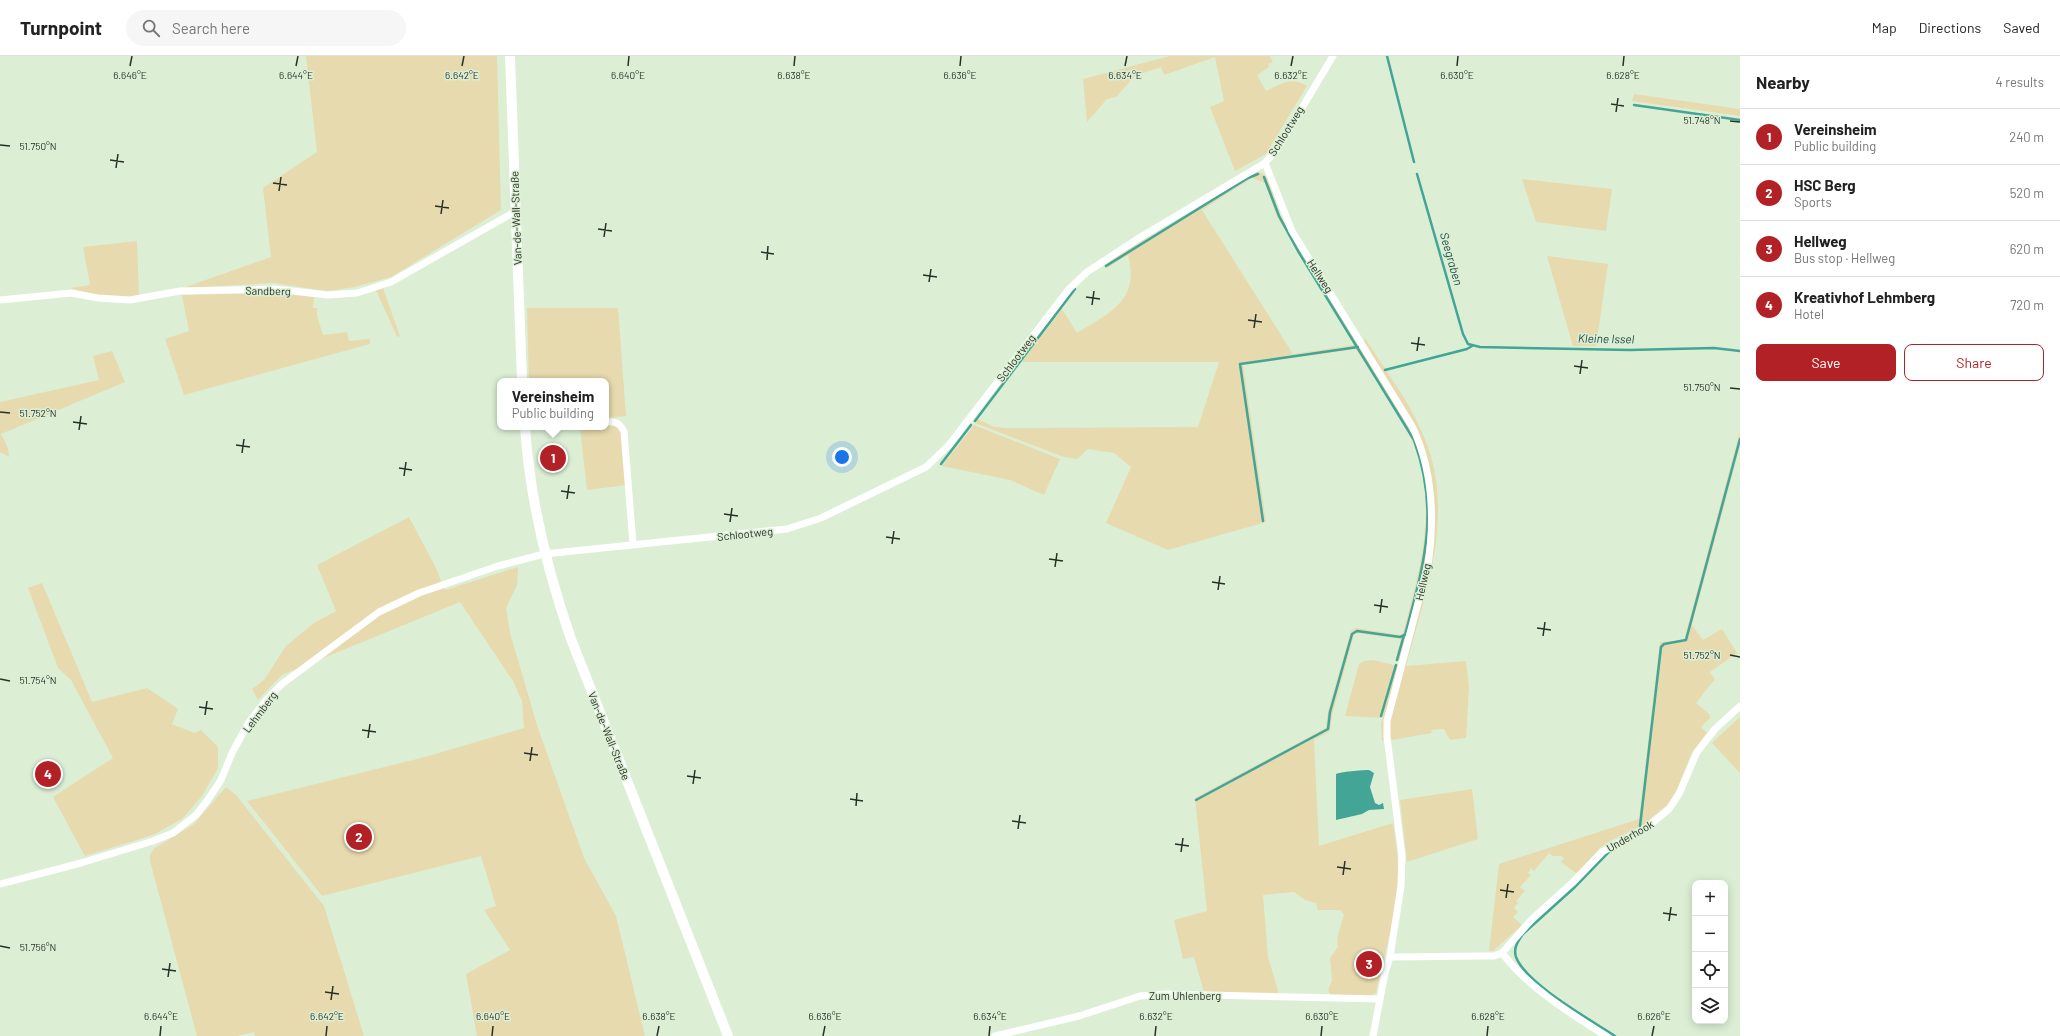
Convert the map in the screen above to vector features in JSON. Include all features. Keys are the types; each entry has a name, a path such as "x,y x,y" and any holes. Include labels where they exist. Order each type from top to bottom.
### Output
{"main road":[{"name":"Van-de-Wall-Straße","path":"510,56 522,378"},
{"name":"Van-de-Wall-Straße","path":"525,430 532,496 544,554 571,639 728,1036"}],"street":[{"name":"Schlootweg","path":"544,554 787,529 821,518 926,467 949,445 1069,289 1078,280 1139,238 1265,163 1278,148 1333,56"},
{"name":"Hellweg","path":"1265,163 1292,231 1412,426 1424,456 1428,475 1432,508 1428,565 1387,721 1387,737 1402,856 1402,886 1390,957 1373,1036"},
{"name":"Sandberg","path":"0,300 71,293 98,298 130,300 180,292 275,289 328,295 357,293 391,282 516,211"},
{"path":"609,422 615,422 621,425 624,432 633,544"},
{"name":"Lehmberg","path":"0,884 153,842 173,833 196,814 207,802 221,780 232,753 249,722 267,699 282,684 338,640 379,612 419,593 498,566 544,554"},
{"name":"Underhook","path":"1502,953 1533,918 1572,883 1602,852 1646,828 1669,809 1677,798 1697,752 1715,729 1740,706"},
{"path":"1390,957 1494,956 1502,953 1509,962 1546,996 1606,1036"},
{"name":"Zum Uhlenberg","path":"995,1036 1079,1016 1140,996 1166,994 1380,999"}],"shaded area":[{"path":"306,56 497,56 501,210 391,277 355,287 326,291 273,283 183,288 271,257 263,188 317,152"},
{"path":"1170,56 1270,56 1273,62 1268,64 1269,67 1257,75 1266,91 1291,81 1307,86 1266,154 1235,171 1210,107 1224,101 1215,57 1164,75 1161,67 1135,76 1116,97 1107,99 1087,122 1083,79"},
{"path":"1634,94 1740,109 1740,116 1632,101"},
{"path":"1257,172 1262,173 1268,179 1281,217 1410,429 1422,456 1430,509 1426,562 1399,661 1395,660 1401,639 1357,633 1354,635 1332,715 1330,731 1314,740 1319,846 1393,823 1398,863 1396,900 1376,993 1369,996 1331,996 1328,990 1332,981 1330,958 1338,947 1337,938 1344,915 1340,910 1318,910 1316,903 1305,900 1294,892 1263,895 1268,957 1279,994 1204,992 1194,957 1183,959 1174,920 1207,911 1195,798 1326,728 1328,711 1351,631 1356,628 1400,635 1403,633 1420,562 1426,515 1425,491 1421,467 1413,443 1394,407 1356,349 1243,365 1266,522 1168,550 1106,523 1131,467 1114,453 1088,449 1077,459 1064,457 975,423 978,419 992,426 1004,428 1198,427 1219,362 1022,362 1062,309 1077,333 1111,311 1119,303 1126,294 1130,284 1131,271 1128,255 1107,268 1104,264","holes":["1252,178 1265,183 1277,217 1354,345 1293,354 1202,210"]},
{"path":"1522,179 1612,189 1606,231 1536,222"},
{"path":"137,241 139,297 121,298 104,296 70,288 90,285 83,247"},
{"path":"1547,256 1608,264 1596,346 1573,346"},
{"path":"383,288 400,336 397,337 376,290"},
{"path":"274,293 314,297 313,308 317,308 317,316 323,335 347,332 349,341 370,339 370,344 184,395 165,339 189,331 182,295"},
{"path":"527,308 618,308 626,416 609,418 609,378 529,378"},
{"path":"1365,338 1412,411 1424,437 1433,465 1438,494 1438,523 1429,581 1406,666 1466,661 1469,688 1466,738 1450,740 1444,729 1431,730 1432,733 1392,740 1389,737 1389,722 1431,565 1427,457 1364,342"},
{"path":"112,351 125,382 1,434 8,448 9,457 0,452 0,402 99,380 93,356"},
{"path":"974,425 1060,459 1044,495 1010,480 942,466"},
{"path":"609,426 617,427 622,434 626,485 587,490 580,430 609,430"},
{"path":"1740,431 1740,446 1692,625 1703,640 1722,629 1737,653 1710,672 1715,679 1696,703 1709,714 1710,718 1701,727 1707,733 1691,754 1678,787 1669,803 1643,825 1610,841 1600,848 1577,874 1561,862 1564,858 1561,856 1553,856 1549,853 1534,871 1531,868 1528,873 1531,875 1520,887 1525,891 1516,901 1518,903 1514,908 1518,912 1513,917 1522,925 1493,951 1489,951 1499,864 1639,819 1660,642 1684,640"},
{"path":"409,517 434,564 445,590 518,567 517,585 506,608 510,633 537,725 584,858 616,916 645,1036 477,1036 466,974 510,950 484,910 496,906 481,856 322,896 247,801 425,757 524,728 522,701 513,681 460,602 282,675 258,700 252,689 264,680 286,646 314,623 336,611 317,565"},
{"path":"42,583 92,702 147,688 178,709 172,724 194,733 201,730 218,747 218,768 202,796 182,819 153,835 85,856 53,797 113,758 71,680 58,668 28,588"},
{"path":"1373,660 1398,666 1399,669 1385,739 1382,741 1381,723 1383,718 1345,716 1359,664 1364,661"},
{"path":"1740,717 1740,773 1712,743"},
{"path":"226,787 236,795 324,906 364,1036 255,1036 254,1032 237,1036 197,1036 150,861 150,854 155,848 194,824"},
{"path":"1472,789 1478,839 1407,862 1400,800"}],"water":[{"path":"1369,770 1374,773 1370,787 1375,803 1379,805 1383,803 1384,809 1369,810 1362,814 1336,820 1336,774"}],"waterway":[{"name":"Seegraben","path":"1387,56 1414,162"},
{"path":"1634,105 1740,120"},
{"path":"1106,266 1248,178 1258,174"},
{"name":"Kleine Issel","path":"1417,174 1463,334 1468,344 1480,347 1630,350 1714,348 1740,351"},
{"path":"1196,800 1328,729 1330,712 1352,634 1357,631 1400,637 1405,635 1418,585 1426,538 1428,515 1426,491 1422,466 1414,440 1298,251 1279,216 1264,177"},
{"path":"975,421 1075,289"},
{"path":"1385,370 1467,349 1472,346"},
{"path":"1263,521 1240,364 1358,347"},
{"path":"941,464 971,425"},
{"path":"1640,826 1661,647 1664,644 1686,640 1740,439"},
{"path":"1397,660 1404,635"},
{"path":"1381,716 1396,665"},
{"path":"1609,852 1575,887 1523,934 1518,942 1515,954 1522,967 1545,990 1615,1036"}],"place":[{"name":"Vereinsheim","path":"553,458"},
{"name":"Kreativhof Lehmberg","path":"48,774"},
{"name":"HSC Berg","path":"359,837"},
{"name":"Hellweg","path":"1369,964"}]}
